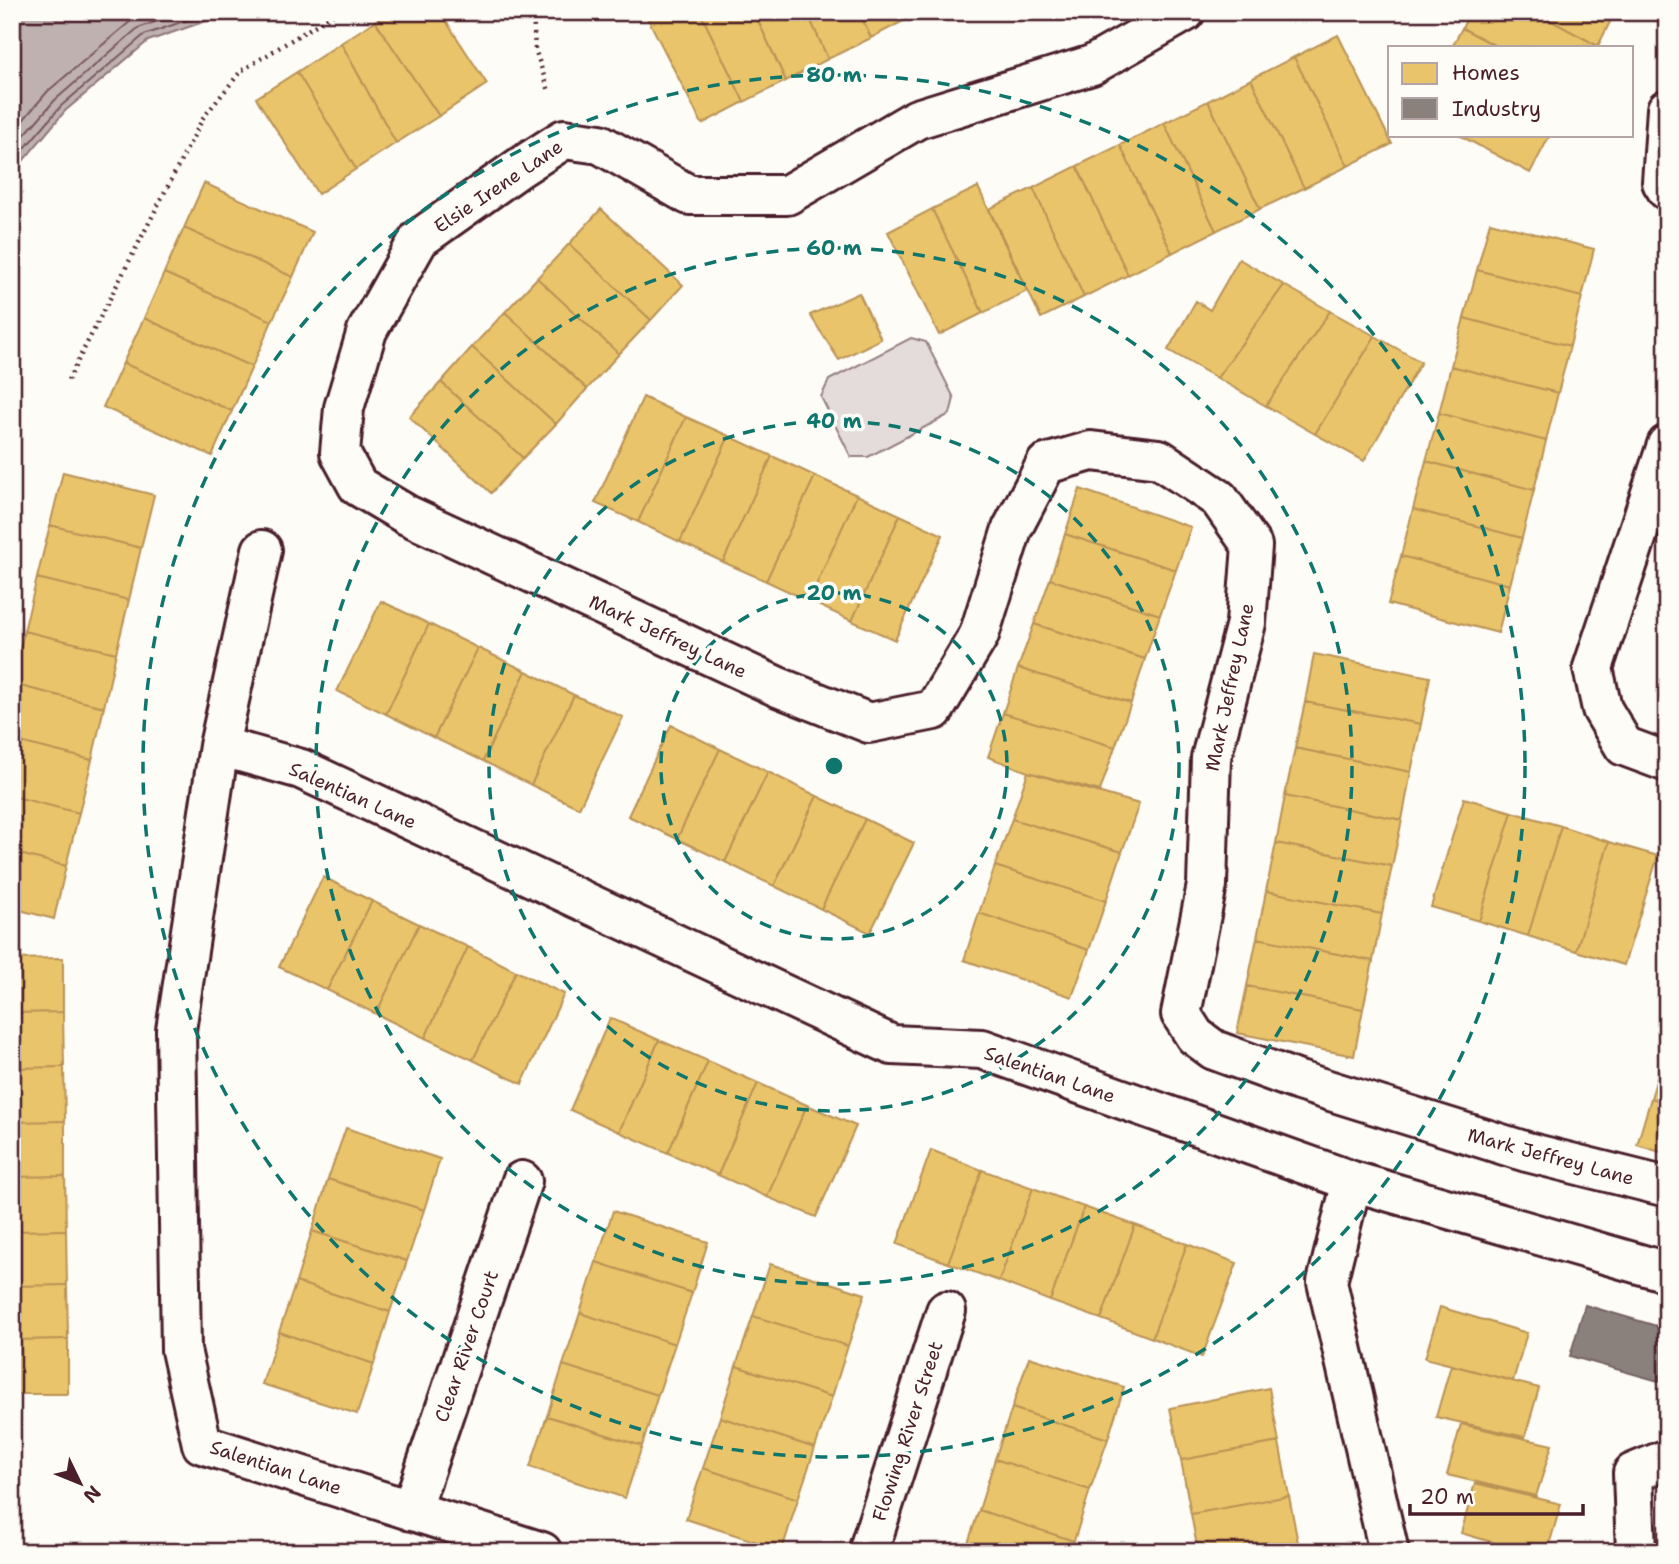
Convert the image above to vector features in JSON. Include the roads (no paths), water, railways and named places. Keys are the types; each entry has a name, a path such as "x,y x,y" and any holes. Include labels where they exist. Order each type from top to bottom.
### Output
{"lane":[{"name":"Elsie Irene Lane","path":"407,515 358,486 340,453 344,408 367,331 419,239 519,168 564,139 600,144 689,195 787,195 917,119 1092,65 1185,12"},
{"path":"1667,109 1662,182 1667,190"},
{"path":"1667,445 1593,668 1602,709 1624,746 1667,762"},
{"name":"Mark Jeffrey Lane","path":"407,515 778,687 869,723 934,710 979,635 1012,529 1046,464 1091,451 1159,459 1219,499 1252,546 1246,622 1211,758 1207,886 1181,1014 1195,1036 1214,1050 1298,1081 1527,1152 1667,1187"},
{"path":"219,746 262,550"},
{"name":"Salentian Lane","path":"542,1552 202,1444 181,1350 176,1030 219,746 301,769 892,1045 982,1049 1352,1181 1667,1272"},
{"name":"Clear River Court","path":"411,1511 522,1181"},
{"path":"1352,1181 1327,1282 1389,1552"},
{"name":"Flowing River Street","path":"868,1552 946,1311"},
{"path":"1636,1552 1633,1473 1667,1459"}],"water":[{"path":"12,12 232,12 148,41 65,111 12,174"}]}
